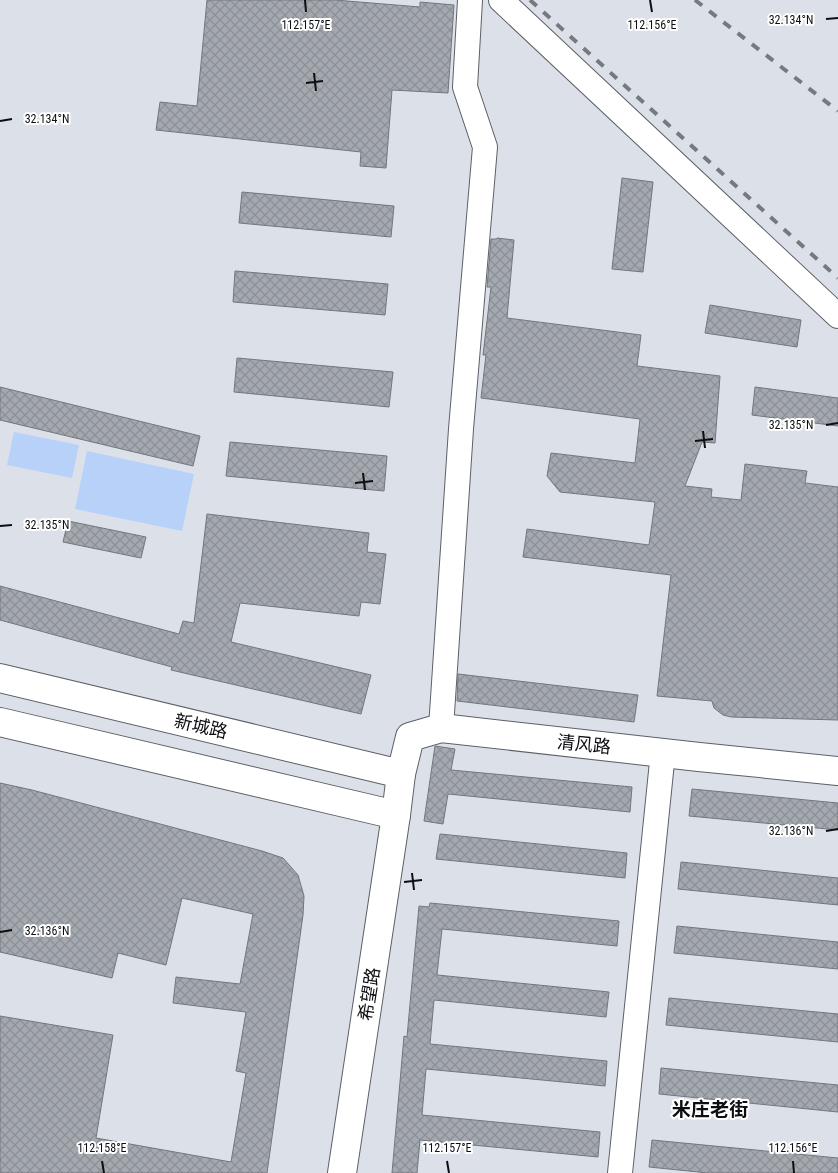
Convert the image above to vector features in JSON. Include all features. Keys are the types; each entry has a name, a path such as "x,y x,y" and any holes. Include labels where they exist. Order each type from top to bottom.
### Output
{"main road":[{"name":"新城路","path":"0,678 401,774"},
{"path":"0,722 396,815"},
{"name":"清风路","path":"396,815 401,774 410,737 441,728 838,771"},
{"name":"希望路","path":"342,1173 396,815"}],"street":[{"path":"441,728 461,429 485,146 465,87 470,0"},
{"path":"500,0 838,316"},
{"path":"620,1173 663,752"}],"shaded area":[{"path":"14,432 79,445 72,478 7,465"},
{"path":"87,451 194,474 182,531 75,509"}],"building":[{"path":"207,0 335,0 420,7 420,2 454,5 448,93 392,90 386,168 360,166 361,152 156,130 160,102 197,106"},
{"path":"622,178 653,182 643,272 612,269"},
{"path":"242,192 394,206 391,237 239,223"},
{"path":"491,239 514,240 507,318 641,335 637,366 720,376 715,443 702,442 685,486 712,489 711,497 741,500 745,464 807,471 805,483 838,487 838,720 731,717 723,715 714,708 712,701 657,696 671,575 523,557 527,529 649,545 655,502 560,492 547,476 551,453 635,463 640,419 481,398 486,355 483,355 491,287 487,287"},
{"path":"235,271 388,284 385,315 233,302"},
{"path":"710,305 801,320 797,347 705,333"},
{"path":"237,358 393,372 389,407 234,392"},
{"path":"0,387 200,436 193,466 0,420"},
{"path":"755,387 838,398 838,426 752,415"},
{"path":"230,442 387,456 384,491 226,476"},
{"path":"207,514 369,533 367,552 386,554 380,604 361,602 359,616 240,603 231,642 371,675 361,714 171,670 172,667 0,620 0,586 179,634 183,621 194,623"},
{"path":"68,521 146,537 141,558 63,542"},
{"path":"458,674 638,695 634,722 457,701"},
{"path":"435,746 455,749 451,770 632,787 630,812 448,794 443,824 424,821"},
{"path":"0,783 262,851 283,858 298,875 304,896 303,915 267,1173 0,1173 0,1016 113,1035 96,1138 231,1162 246,1073 236,1071 246,1012 173,1003 176,977 240,984 253,914 182,898 166,965 118,953 112,978 0,952"},
{"path":"692,789 838,803 838,830 689,816"},
{"path":"440,834 627,853 625,878 436,859"},
{"path":"681,862 838,878 838,905 678,889"},
{"path":"430,903 619,921 617,946 442,929 437,975 609,992 606,1017 434,1000 430,1044 607,1061 605,1086 426,1069 422,1115 600,1132 598,1157 420,1140 417,1173 392,1173 404,1036 407,1037 419,906 429,907"},
{"path":"677,926 838,942 838,969 674,953"},
{"path":"669,998 838,1014 838,1042 666,1025"},
{"path":"661,1068 838,1085 838,1112 659,1094"},
{"path":"652,1140 838,1158 838,1173 708,1173 649,1167"}],"railway":[{"path":"530,0 838,278"},
{"path":"695,0 838,111"}],"district":[{"name":"米庄老街","path":"710,1109"}]}
